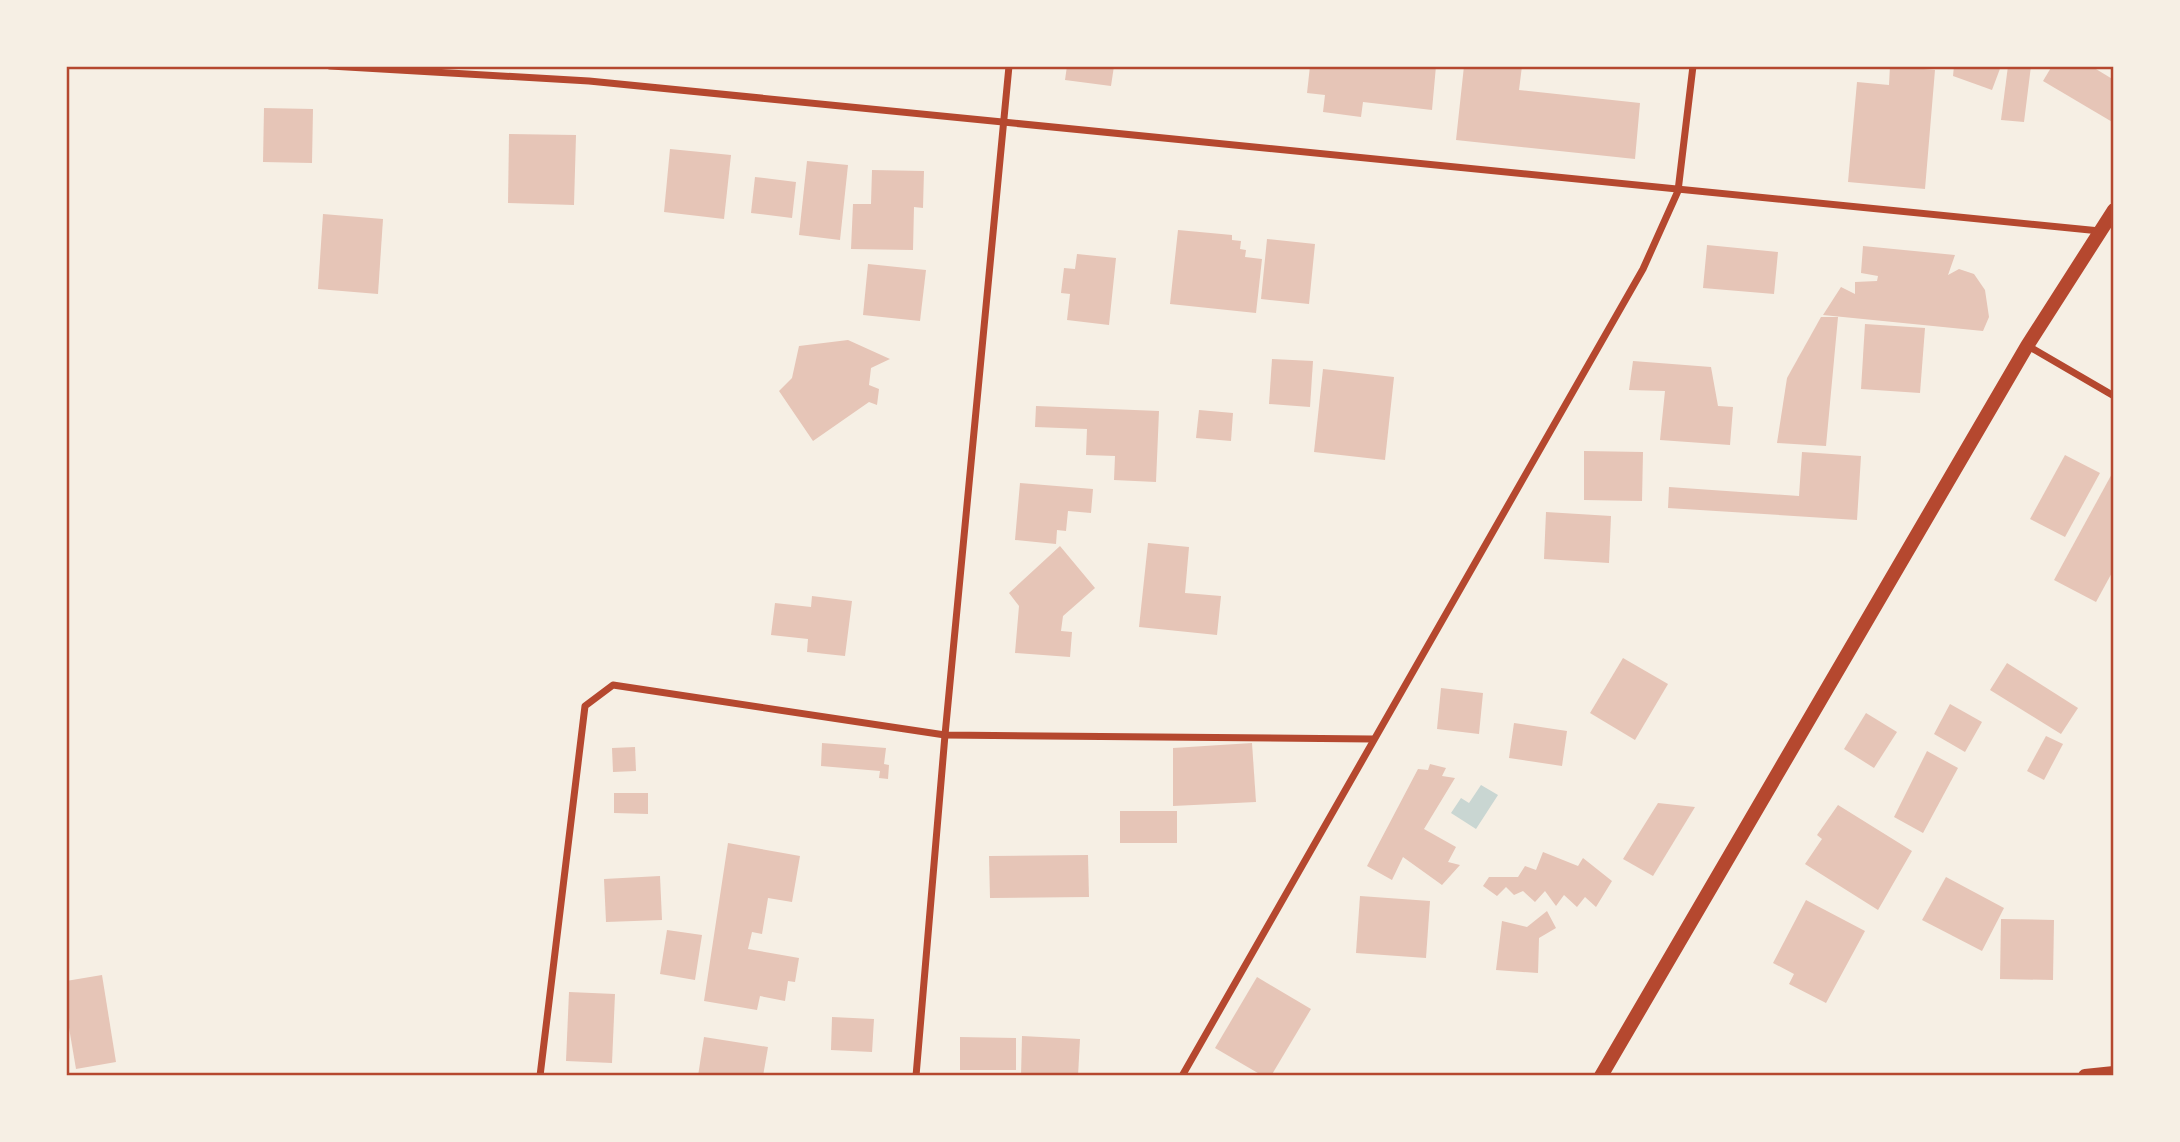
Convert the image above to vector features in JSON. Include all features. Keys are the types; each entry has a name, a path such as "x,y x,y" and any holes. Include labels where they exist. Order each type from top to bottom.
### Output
{"main road":[{"path":"1601,1076 2027,346 2113,210"},
{"path":"2085,1076 2113,1073"}],"street":[{"path":"330,66 589,81 2101,232"},
{"path":"916,1076 945,735 1009,66"},
{"path":"1182,1076 1372,739 1643,269 1678,191 1693,66"},
{"path":"2027,346 2113,396"},
{"path":"540,1076 584,706 613,685 945,735 1372,739"}],"shaded area":[{"path":"1481,785 1498,795 1476,829 1451,813 1461,798 1469,803"}],"building":[{"path":"1067,66 1114,66 1111,86 1065,80"},
{"path":"1310,66 1436,66 1432,110 1363,102 1361,117 1323,112 1325,95 1307,93"},
{"path":"1464,66 1522,66 1519,90 1640,103 1635,159 1456,140"},
{"path":"1890,66 1935,70 1925,189 1848,182 1857,82 1889,85"},
{"path":"1954,66 2001,66 1992,90 1953,76"},
{"path":"2008,66 2031,66 2024,122 2001,120"},
{"path":"2052,66 2091,66 2114,80 2114,123 2043,81"},
{"path":"264,108 313,109 312,163 263,162"},
{"path":"509,134 576,135 574,205 508,203"},
{"path":"670,149 731,155 724,219 664,212"},
{"path":"807,161 848,165 840,240 799,235"},
{"path":"872,170 924,171 923,208 914,207 913,250 851,249 853,204 871,204"},
{"path":"755,177 796,182 792,218 751,213"},
{"path":"323,214 383,219 378,294 318,289"},
{"path":"1178,230 1232,235 1232,240 1241,241 1240,249 1246,250 1245,257 1262,259 1256,313 1170,304"},
{"path":"1267,239 1315,244 1309,304 1261,299"},
{"path":"1707,245 1778,252 1774,294 1703,288"},
{"path":"1863,246 1955,255 1948,275 1959,269 1974,274 1985,290 1989,317 1983,331 1823,315 1841,287 1855,294 1855,282 1877,281 1878,276 1861,273"},
{"path":"1077,254 1116,258 1109,325 1067,320 1070,294 1061,293 1064,268 1075,269"},
{"path":"868,264 926,270 920,321 863,315"},
{"path":"1821,317 1838,317 1826,446 1777,443 1787,378"},
{"path":"1865,324 1925,328 1920,393 1861,389"},
{"path":"848,340 890,359 871,368 869,385 879,389 877,405 869,402 813,441 779,391 792,378 799,346"},
{"path":"1272,359 1313,361 1310,407 1269,404"},
{"path":"1633,361 1711,367 1718,406 1733,407 1730,445 1660,440 1665,391 1629,390"},
{"path":"1323,369 1394,377 1385,460 1314,452"},
{"path":"1036,406 1159,411 1156,482 1114,480 1115,456 1086,455 1087,429 1035,427"},
{"path":"1199,410 1233,413 1231,441 1196,438"},
{"path":"1584,451 1643,452 1642,501 1584,500"},
{"path":"1802,452 1861,456 1857,520 1668,508 1669,487 1799,496"},
{"path":"2065,455 2100,473 2065,537 2030,519"},
{"path":"2114,470 2114,569 2096,602 2054,580"},
{"path":"1020,483 1093,489 1091,513 1068,511 1066,531 1057,530 1056,544 1015,540"},
{"path":"1546,512 1611,516 1609,563 1544,559"},
{"path":"1148,543 1189,547 1185,593 1221,596 1217,635 1139,627"},
{"path":"1060,546 1095,588 1063,616 1061,631 1072,632 1070,657 1015,653 1019,606 1009,593"},
{"path":"812,596 852,601 845,656 807,652 808,639 771,635 775,603 811,607"},
{"path":"1623,658 1668,684 1635,740 1590,713"},
{"path":"2007,663 2078,708 2061,734 1990,690"},
{"path":"1441,688 1483,693 1479,734 1437,729"},
{"path":"1950,704 1982,722 1965,752 1934,734"},
{"path":"1866,713 1897,732 1874,768 1844,749"},
{"path":"1514,723 1567,731 1562,766 1509,758"},
{"path":"2046,736 2063,744 2044,780 2027,771"},
{"path":"822,743 886,748 884,764 889,765 888,779 879,778 880,771 821,766"},
{"path":"1252,743 1256,802 1173,806 1173,748"},
{"path":"635,747 636,771 613,772 612,748"},
{"path":"1927,751 1958,768 1923,833 1894,817"},
{"path":"1430,764 1446,768 1442,776 1455,778 1424,829 1456,847 1448,862 1460,865 1442,885 1403,857 1392,880 1367,866 1418,769 1428,770"},
{"path":"614,793 648,793 648,814 614,813"},
{"path":"1658,803 1695,807 1653,876 1623,859"},
{"path":"1838,805 1912,851 1878,910 1805,864 1822,839 1817,835"},
{"path":"1120,811 1177,811 1177,843 1120,843"},
{"path":"728,843 800,856 792,902 768,898 762,934 752,932 748,949 799,958 795,982 788,981 785,1001 760,996 757,1010 704,1001"},
{"path":"1543,852 1578,866 1583,858 1612,881 1596,907 1585,897 1577,907 1564,895 1556,906 1545,891 1535,902 1523,891 1514,895 1506,887 1497,896 1483,886 1489,877 1518,877 1525,866 1536,870"},
{"path":"1088,855 1089,897 990,898 989,856"},
{"path":"660,876 662,920 606,922 604,879"},
{"path":"1946,877 2004,908 1982,951 1922,920"},
{"path":"1360,896 1430,901 1426,958 1356,953"},
{"path":"1806,900 1865,931 1826,1003 1789,984 1794,974 1773,963"},
{"path":"1547,911 1556,928 1539,938 1538,973 1496,970 1502,921 1527,927"},
{"path":"2001,919 2054,920 2053,980 2000,979"},
{"path":"667,930 702,935 695,980 660,974"},
{"path":"102,975 116,1062 76,1069 66,1010 66,981"},
{"path":"1257,977 1311,1009 1271,1076 1263,1076 1215,1048"},
{"path":"569,992 615,994 612,1063 566,1061"},
{"path":"832,1017 874,1019 872,1052 831,1050"},
{"path":"1022,1036 1080,1039 1078,1076 1021,1076"},
{"path":"704,1037 768,1047 763,1076 698,1076"},
{"path":"960,1037 1016,1038 1016,1070 960,1070"}]}
